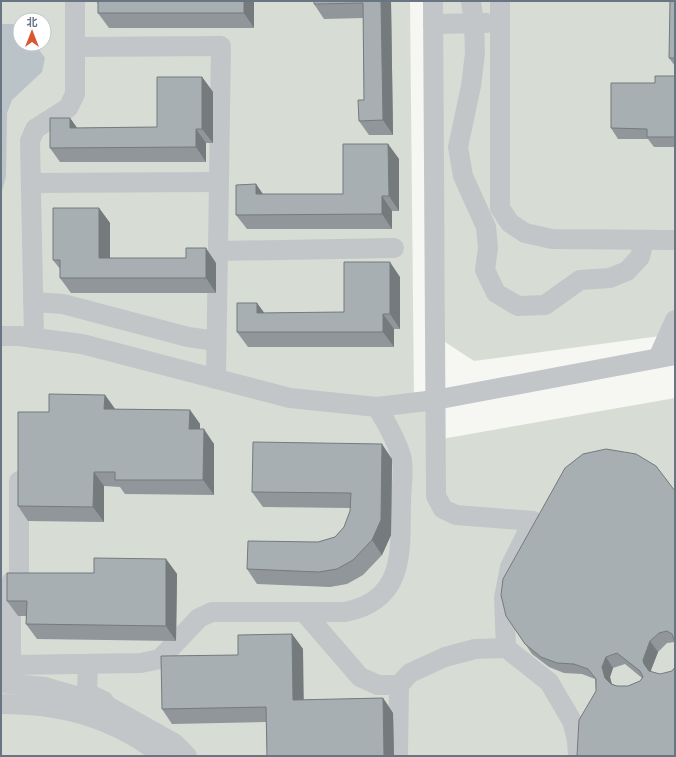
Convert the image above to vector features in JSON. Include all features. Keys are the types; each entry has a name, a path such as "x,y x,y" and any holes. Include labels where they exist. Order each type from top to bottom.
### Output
{"street":[{"path":"34,338 30,141 35,129 68,108 74,94 75,1"},
{"path":"433,1 436,496 443,509 456,515 533,521 510,566 504,598 506,648"},
{"path":"471,1 474,23 475,53 471,86 458,147 463,176 486,227 488,248 485,270 496,293 518,306 545,305 580,280 610,278 627,271 640,257 644,240"},
{"path":"500,1 500,208 510,223 525,233 552,239 675,240"},
{"path":"433,24 500,24"},
{"path":"74,47 221,46 216,379"},
{"path":"31,183 219,182"},
{"path":"218,251 394,248"},
{"path":"33,302 63,304 188,337 216,341"},
{"path":"1,336 34,338 82,344 290,398 377,407 435,400 667,356 675,320"},
{"path":"8,677 88,664 141,663 160,659 199,618 212,612 345,612 361,609 380,596 398,570 400,553 402,458 394,436 377,407"},
{"path":"8,677 11,582 19,582 18,460"},
{"path":"304,612 360,677 378,685 398,686"},
{"path":"398,756 398,686 410,673 445,657 474,649 506,648 549,682 572,721 577,740 578,756"},
{"path":"88,664 87,693 144,719 181,741 199,756"},
{"path":"8,677 104,704 174,743 186,756"},
{"path":"1,704 34,704 70,710 108,722 144,741 163,756"}],"shaded area":[{"path":"1,1 410,1 414,402 435,400 436,440 675,398 675,756 1,756"},
{"path":"442,1 675,1 675,334 474,361 445,342"},
{"path":"1,24 12,24 12,52 41,52 45,58 42,72 12,100 7,113 6,176 1,195"}],"building":[{"path":"98,1 244,1 244,13 98,13"},
{"path":"314,1 381,1 383,120 359,121 358,100 364,100 363,3 314,4"},
{"path":"670,1 675,1 675,58 669,58"},
{"path":"655,76 675,76 675,137 647,137 647,129 611,128 611,83 655,83"},
{"path":"157,77 202,77 202,129 196,129 196,147 50,148 50,118 70,118 70,128 157,127"},
{"path":"343,144 388,144 389,196 382,196 382,214 236,215 236,185 256,184 256,194 343,194"},
{"path":"53,208 99,208 99,258 186,258 186,248 206,248 206,278 60,278 60,260 53,260"},
{"path":"344,262 390,262 390,314 383,314 383,332 237,332 237,303 257,303 257,313 344,312"},
{"path":"49,394 105,395 104,409 190,410 189,429 204,429 203,480 115,480 115,472 94,472 93,507 18,506 18,412 49,412"},
{"path":"253,442 382,444 381,520 372,540 353,560 337,569 319,572 247,569 248,541 318,542 335,537 344,527 350,511 351,493 252,492"},
{"path":"606,449 636,454 656,466 675,491 675,642 672,634 667,631 659,633 650,641 643,660 649,671 660,674 672,671 675,667 675,756 577,756 579,720 596,691 596,679 588,669 574,664 557,663 541,657 525,644 506,616 501,595 503,579 565,468 583,454","holes":["617,653 640,671 643,677 640,681 628,686 617,686 611,684 605,678 602,667 606,657"]},
{"path":"94,558 166,559 166,626 26,624 27,601 7,601 7,573 94,573"},
{"path":"292,634 293,700 383,698 384,756 267,756 266,707 162,709 161,656 238,655 238,635"}]}
